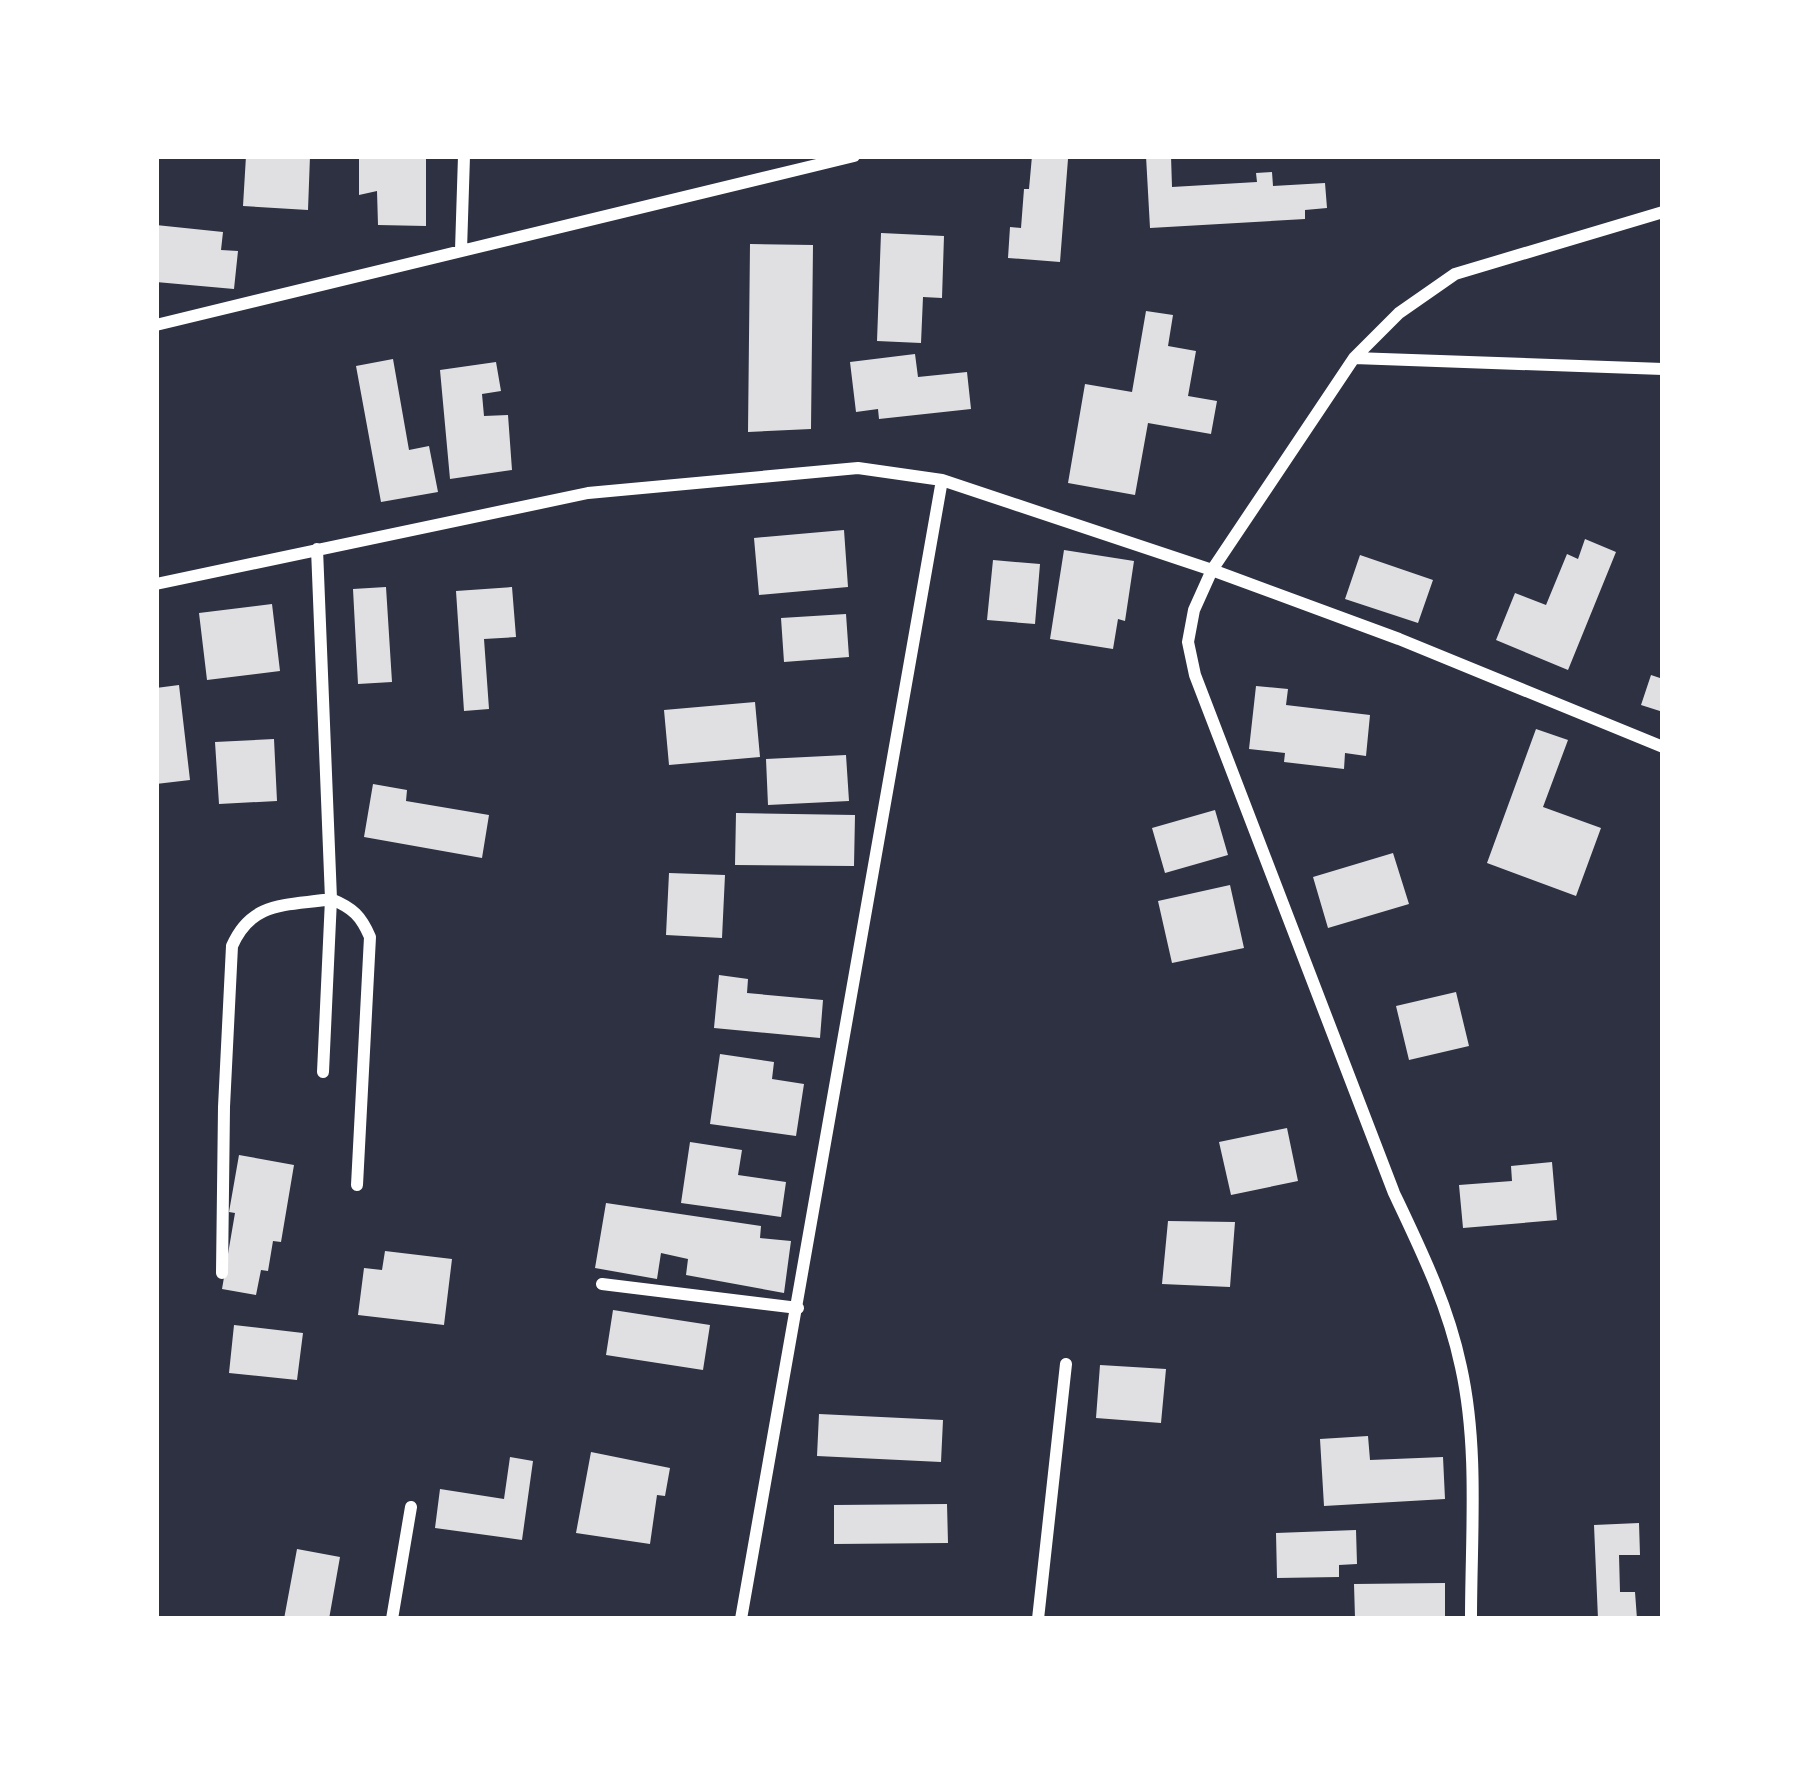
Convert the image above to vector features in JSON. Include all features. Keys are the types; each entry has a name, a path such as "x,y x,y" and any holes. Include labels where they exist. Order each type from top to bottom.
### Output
{"street":[{"path":"461,250 464,156"},
{"path":"156,325 854,156"},
{"path":"1471,1619 1472,1451 1462,1372 1449,1321 1432,1272 1394,1193 1195,675 1188,642 1194,610 1212,570 1354,358 1399,313 1455,274 1663,212"},
{"path":"1354,358 1663,369"},
{"path":"156,584 588,494 858,468 942,480 1212,570 1399,639 1663,748"},
{"path":"741,1619 942,480"},
{"path":"316,548 332,899 323,1072"},
{"path":"222,1273 232,946 240,928 266,909 332,899 363,919 370,937 357,1185"},
{"path":"602,1284 798,1308"},
{"path":"1038,1619 1066,1364"},
{"path":"392,1619 411,1507"}],"building":[{"path":"246,156 310,156 308,210 243,206"},
{"path":"359,156 426,156 426,226 378,225 377,191 359,195"},
{"path":"1032,156 1068,159 1060,262 1008,258 1010,227 1021,228"},
{"path":"1146,156 1171,156 1172,187 1257,182 1256,173 1272,172 1273,186 1325,183 1327,208 1305,210 1305,219 1150,228"},
{"path":"156,225 223,232 221,250 238,251 234,289 156,282"},
{"path":"881,233 944,236 942,298 923,297 921,343 877,341"},
{"path":"750,244 813,245 811,429 748,432"},
{"path":"1146,311 1173,315 1168,346 1196,351 1188,396 1217,401 1211,434 1148,423 1135,495 1068,483 1085,384 1132,392"},
{"path":"915,354 918,377 967,372 971,409 879,419 878,409 856,412 850,362"},
{"path":"393,359 409,450 429,446 438,492 381,502 356,366"},
{"path":"496,362 501,391 482,394 484,416 508,415 512,470 450,479 440,370"},
{"path":"844,530 848,587 759,595 754,538"},
{"path":"1585,539 1616,552 1568,670 1496,640 1515,593 1546,605 1567,554 1578,559"},
{"path":"1064,550 1134,561 1125,621 1118,619 1113,649 1050,639"},
{"path":"1360,555 1433,580 1418,623 1345,599"},
{"path":"993,560 1040,564 1035,624 987,620"},
{"path":"386,587 392,682 358,684 353,589"},
{"path":"512,587 516,637 484,639 489,709 464,711 456,591"},
{"path":"272,604 280,671 207,680 199,613"},
{"path":"846,614 849,657 784,662 781,618"},
{"path":"1651,675 1663,679 1663,712 1641,705"},
{"path":"179,685 190,780 156,784 156,688"},
{"path":"1256,686 1288,689 1286,705 1370,715 1366,756 1345,753 1344,769 1284,762 1285,753 1249,749"},
{"path":"755,702 760,757 669,765 664,710"},
{"path":"1536,729 1568,740 1543,807 1601,828 1576,896 1487,863"},
{"path":"274,739 277,801 219,804 215,742"},
{"path":"846,755 849,801 768,805 766,759"},
{"path":"373,784 407,790 406,801 489,815 482,858 364,837"},
{"path":"1215,810 1228,855 1165,873 1152,828"},
{"path":"736,813 855,815 854,866 735,865"},
{"path":"1393,853 1409,904 1328,928 1313,877"},
{"path":"669,873 725,875 722,938 666,935"},
{"path":"1230,885 1244,948 1172,963 1158,901"},
{"path":"719,975 748,979 747,993 823,1000 820,1038 714,1028"},
{"path":"1456,992 1469,1046 1409,1060 1396,1006"},
{"path":"720,1054 774,1062 772,1079 804,1084 796,1136 710,1124"},
{"path":"1287,1128 1298,1181 1231,1195 1219,1142"},
{"path":"690,1142 742,1150 738,1175 786,1182 781,1217 681,1203"},
{"path":"239,1155 294,1165 281,1242 273,1241 268,1271 261,1270 256,1295 222,1289"},
{"path":"1552,1162 1557,1220 1463,1228 1459,1185 1512,1181 1511,1166"},
{"path":"606,1203 761,1226 760,1238 791,1241 784,1293 686,1275 688,1259 661,1253 657,1279 595,1268"},
{"path":"1168,1221 1235,1222 1230,1287 1162,1284"},
{"path":"385,1251 452,1259 444,1325 358,1315 364,1268 382,1270"},
{"path":"613,1310 710,1325 703,1370 606,1355"},
{"path":"234,1325 303,1333 297,1380 229,1373"},
{"path":"1100,1365 1166,1369 1161,1423 1096,1418"},
{"path":"819,1414 943,1420 941,1462 817,1456"},
{"path":"1368,1436 1370,1460 1443,1457 1445,1499 1324,1506 1320,1439"},
{"path":"591,1452 670,1468 665,1496 657,1495 650,1544 576,1533"},
{"path":"510,1457 533,1461 522,1540 435,1528 440,1489 504,1499"},
{"path":"947,1504 948,1543 834,1544 834,1505"},
{"path":"1639,1523 1640,1555 1619,1555 1620,1592 1635,1592 1637,1619 1598,1619 1594,1525"},
{"path":"1356,1530 1357,1564 1339,1565 1339,1577 1277,1578 1276,1533"},
{"path":"297,1549 340,1557 329,1619 284,1619"},
{"path":"1445,1583 1445,1618 1355,1618 1354,1584"}]}
